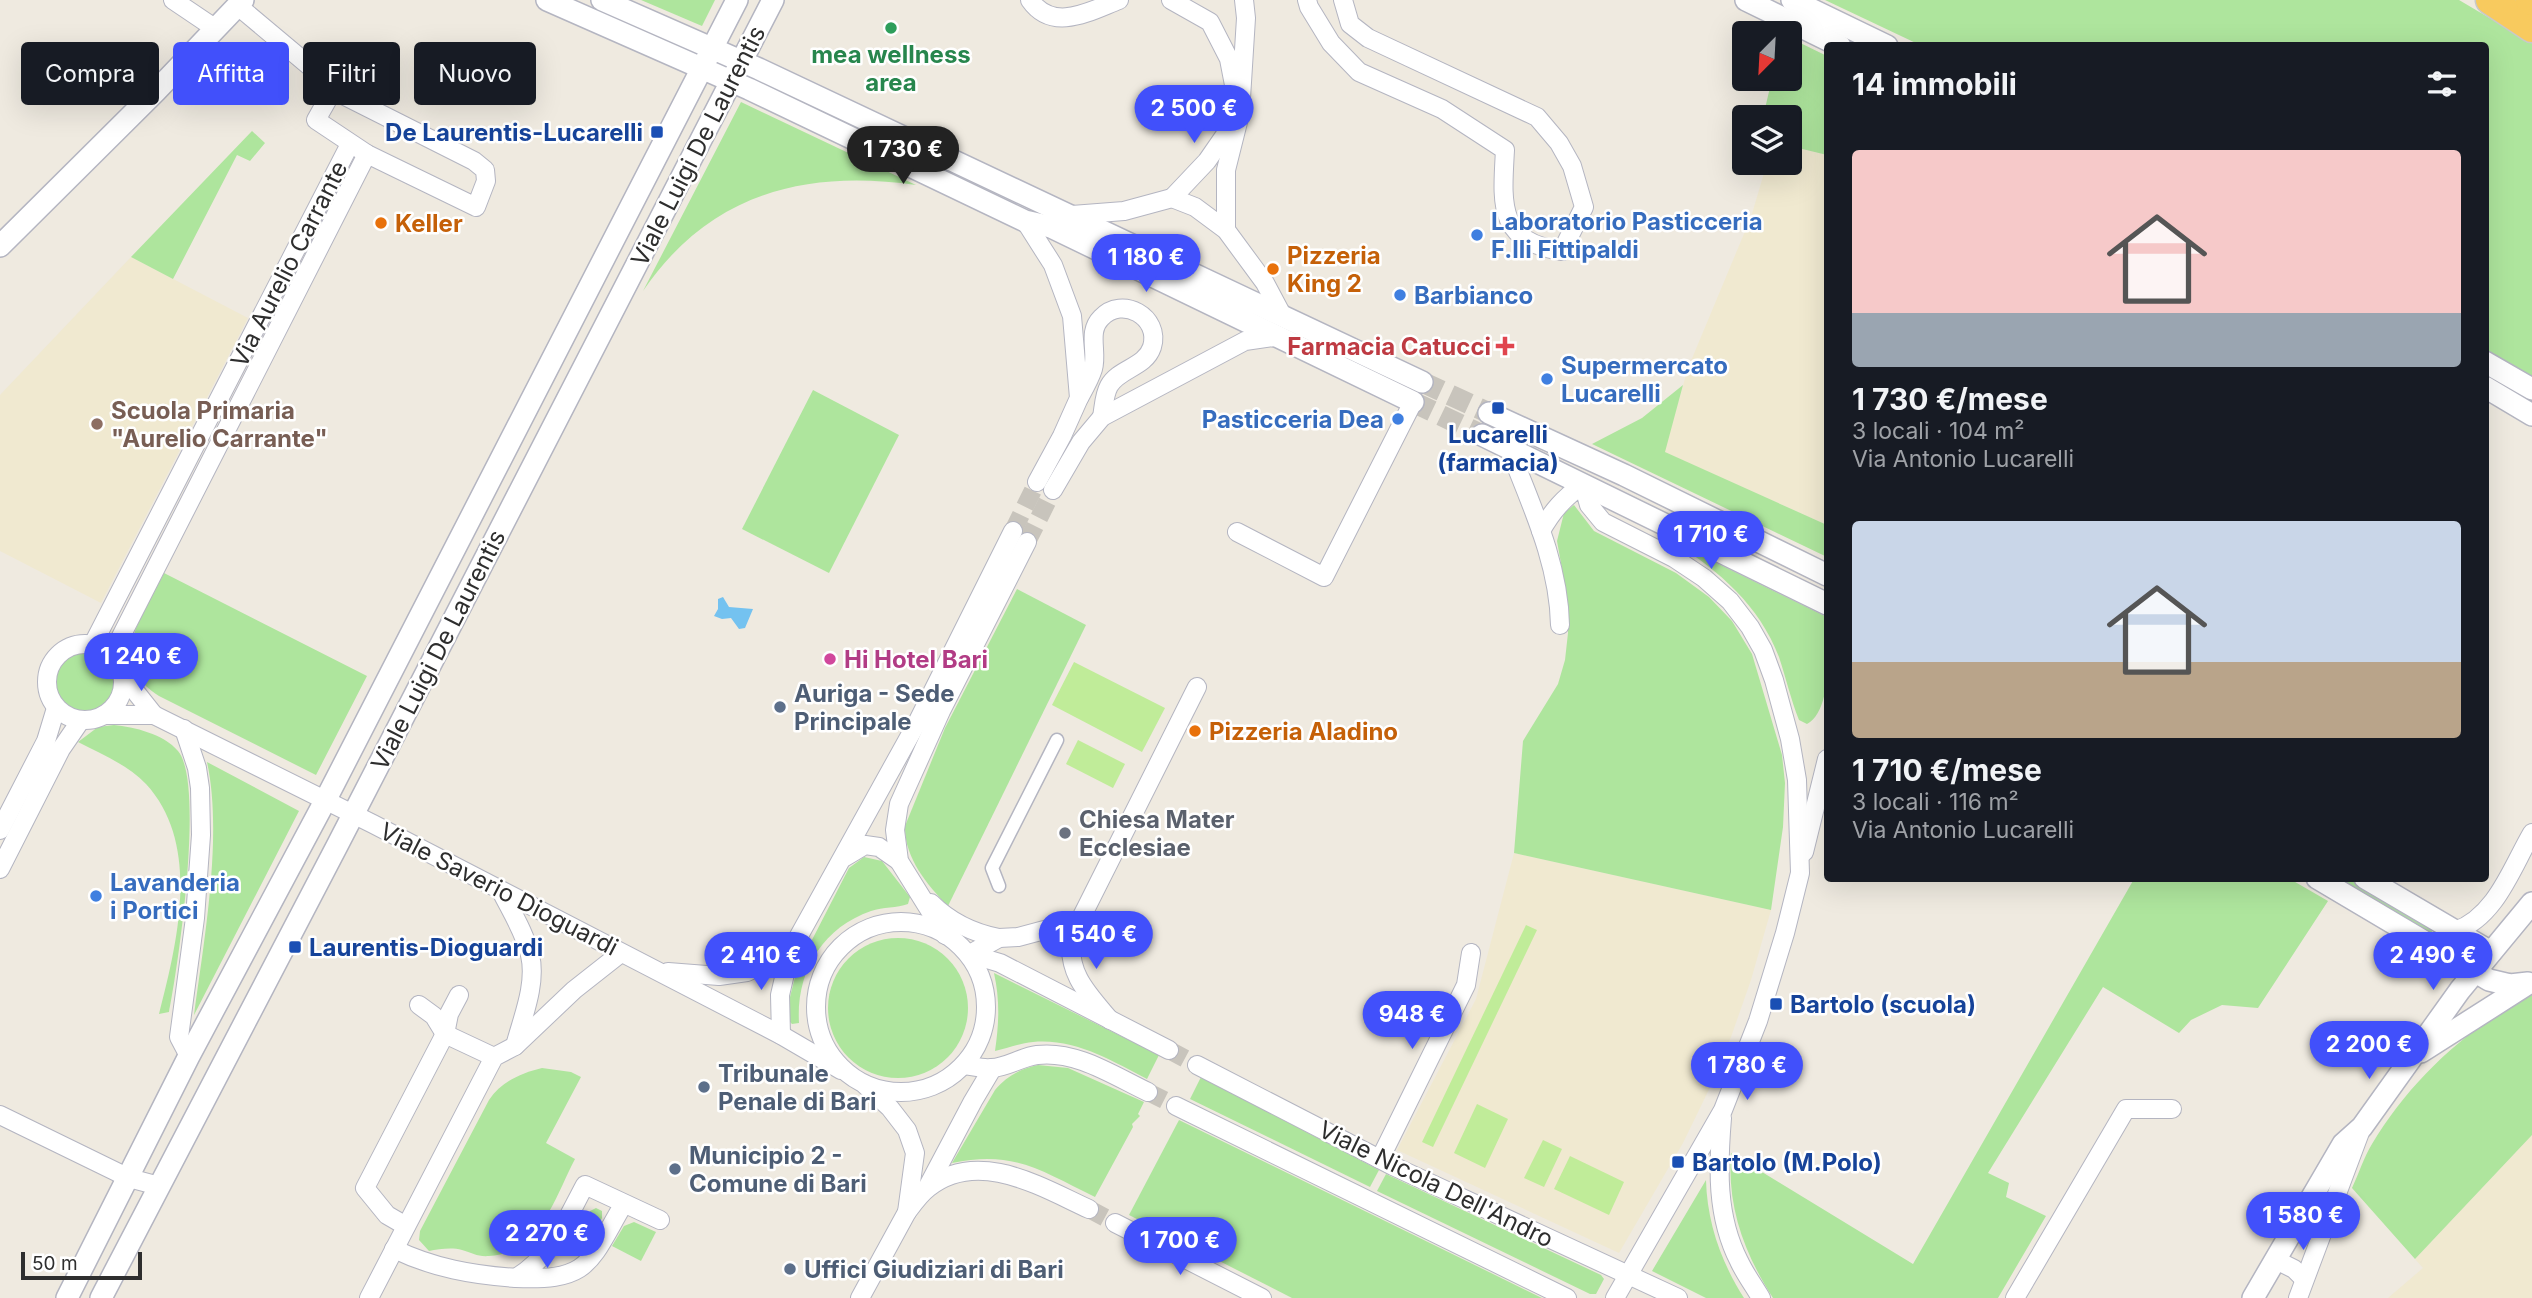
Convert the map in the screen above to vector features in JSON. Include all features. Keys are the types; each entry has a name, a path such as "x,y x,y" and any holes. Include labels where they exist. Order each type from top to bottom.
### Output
{"highway":[{"path":"2490,0 2532,28"}],"street":[{"path":"173,0 216,29"},
{"path":"547,0 731,81 1025,221 1051,228 1413,402 1324,577 1237,532"},
{"path":"602,0 713,48 1072,215 1422,383"},
{"name":"Viale Luigi De Laurentis","path":"67,1298 189,1056 325,801 737,0"},
{"name":"Viale Luigi De Laurentis","path":"102,1298 773,0"},
{"path":"1030,0 1039,11 1062,19 1083,15 1119,0"},
{"path":"1051,228 1072,215 1124,211 1172,198 1207,160 1240,114 1228,59 1210,22 1171,0"},
{"path":"1226,230 1226,170 1240,114 1246,18 1244,0"},
{"path":"1307,0 1331,43 1359,72 1442,109 1505,150 1503,184 1506,214 1512,229 1540,248 1562,251 1584,207 1573,166 1559,143 1537,117 1368,38 1350,24 1343,0"},
{"path":"1746,0 1823,39"},
{"path":"1792,0 1879,42"},
{"path":"0,246 241,3 303,59"},
{"path":"324,105 316,120 350,144 476,206 486,181 485,170 474,161 362,105"},
{"name":"Via Aurelio Carrante","path":"93,644 350,144"},
{"name":"Via Aurelio Carrante","path":"111,654 367,154"},
{"path":"1207,160 1226,170"},
{"path":"1172,198 1195,207 1226,230 1265,284 1282,315 1274,337"},
{"path":"1025,221 1053,265 1072,316 1079,398"},
{"path":"1102,417 1109,385 1117,376 1142,362 1152,345 1151,326 1138,312 1128,308 1109,311 1096,325 1093,335 1093,368 1062,436 1045,486 1102,417 1245,341 1274,337"},
{"path":"2489,364 2532,389"},
{"path":"2489,389 2532,415"},
{"path":"1489,413 1625,475 1824,574"},
{"path":"1482,435 1824,603"},
{"path":"1509,448 1541,531 1559,596 1560,625"},
{"path":"1541,531 1552,511 1583,484"},
{"path":"1583,484 1589,505 1603,522 1674,558 1704,578 1730,601 1763,650 1782,707 1797,780 1800,873"},
{"path":"781,1035 780,995 790,952 1020,536 907,781 899,804 895,830 900,861 945,935"},
{"path":"81,643 93,644 111,654 119,664 123,676 120,697 115,706 104,715 81,720 72,718 57,708 50,698 47,674 51,662 59,653 69,646 81,643"},
{"name":"Viale Saverio Dioguardi","path":"123,676 154,715 781,1035 841,1070"},
{"path":"1110,1020 1077,976 1069,953 1078,921 1197,687"},
{"path":"0,831 46,741 57,708"},
{"name":"Viale Saverio Dioguardi","path":"104,715 154,715"},
{"path":"0,869 61,749 81,720"},
{"path":"184,730 197,768 201,835 195,918 179,1037 189,1056 218,1072"},
{"path":"999,886 992,868 1057,740"},
{"path":"1615,1298 1723,1110 1771,983 1824,771"},
{"path":"1807,840 1824,809"},
{"path":"2432,947 2450,928 2470,926 2482,917 2532,833"},
{"path":"844,858 865,845 879,847 900,861"},
{"path":"2505,881 2519,869 2532,866"},
{"path":"2324,882 2474,972 2510,985 2530,983"},
{"path":"2372,882 2491,952"},
{"path":"913,885 956,923 999,939"},
{"path":"500,891 525,939 531,958 528,994 515,1046"},
{"path":"2253,1298 2343,1144 2362,1127 2474,972 2532,903"},
{"path":"907,1212 915,1153 907,1130 890,1108 865,1085 841,1070 825,1045 817,1016 818,990 828,960 860,933 898,920 945,935 970,954 1000,964 1169,1050"},
{"path":"970,954 999,939 1018,937 1078,921"},
{"path":"654,970 719,976 747,972 790,952"},
{"path":"369,1298 494,1057 515,1046 574,990 621,953"},
{"path":"1380,1159 1466,985 1471,953"},
{"path":"865,1085 896,1091 923,1088 946,1079 964,1065 974,1052 980,1036 985,1002 983,985 970,954"},
{"path":"2410,1059 2530,983"},
{"path":"406,1226 387,1214 365,1188 445,1034 449,1014 459,995"},
{"path":"419,1005 434,1016 445,1034 494,1057"},
{"path":"964,1065 992,1069 1019,1058 1063,1055 1148,1092"},
{"name":"Viale Nicola Dell'Andro","path":"1197,1065 1380,1159 1678,1298"},
{"path":"860,1298 907,1212 927,1188 992,1069"},
{"name":"Viale Nicola Dell'Andro","path":"1176,1106 1567,1298"},
{"path":"2015,1298 2126,1109 2172,1109"},
{"path":"1723,1110 1718,1168 1722,1209 1738,1260 1761,1298"},
{"path":"0,1115 129,1178 159,1185"},
{"path":"2298,1298 2362,1127"},
{"path":"915,1153 931,1166 938,1167"},
{"path":"927,1188 949,1175 994,1172 1012,1175 1039,1185 1089,1209"},
{"path":"516,1278 544,1257 558,1237 585,1185 660,1220"},
{"path":"394,1249 426,1264 447,1269 516,1278 558,1277 580,1269 592,1257 623,1205"},
{"path":"1115,1223 1262,1298"},
{"path":"558,1237 559,1254 566,1265 580,1269"},
{"path":"2276,1260 2294,1269 2304,1279"}],"shaded area":[{"path":"1802,149 1824,154 1824,524 1664,452 1688,368 1751,217 1763,175 1802,175"},
{"name":"Scuola Primaria \"Aurelio Carrante\"","path":"131,257 248,318 101,603 0,551 0,395"},
{"path":"1514,853 1771,910 1751,980 1731,1037 1716,1069 1718,1071 1683,1143 1619,1253 1397,1150 1476,999"},
{"path":"2532,1135 2532,1298 2388,1298 2423,1268 2415,1259"}],"green space":[{"path":"641,0 715,0 702,26"},
{"path":"1825,0 2459,0 2532,43 2532,379 2489,353 2489,42 1914,42"},
{"path":"1802,44 1824,55 1824,154 1802,149 1802,105 1766,105 1769,91 1802,91"},
{"path":"741,102 916,185 835,181 798,186 762,196 729,211 698,231 669,258 643,291"},
{"path":"252,131 265,143 250,161 237,155 173,279 131,257"},
{"path":"1683,385 1665,452 1824,524 1824,556 1592,444 1642,418"},
{"path":"813,390 899,435 829,573 742,529"},
{"path":"1574,505 1594,531 1676,573 1709,597 1732,621 1752,654 1782,755 1785,783 1783,827 1771,910 1514,853 1523,741 1558,684 1565,660 1568,603 1557,541 1564,513"},
{"path":"1674,542 1824,616 1824,696 1816,716 1807,724 1799,720 1779,657 1761,621 1736,591 1707,565"},
{"path":"164,573 367,676 316,775 159,696 143,682 134,668 131,653 133,637"},
{"path":"1017,589 1086,625 948,906 918,870 908,849 905,826 945,728"},
{"path":"80,651 92,651 108,660 115,670 115,694 108,704 92,713 80,713 69,708 60,699 55,688 55,676 60,665 69,656"},
{"path":"1074,662 1165,708 1142,752 1052,705"},
{"path":"114,725 139,730 165,740 178,751 186,770 189,836 183,919 169,1012 159,1014 178,926 179,865 174,836 163,808 146,784 123,766 78,742 98,727"},
{"path":"1078,740 1125,764 1113,788 1066,764"},
{"path":"207,762 299,811 194,1015 213,854 211,791"},
{"path":"864,857 882,861 910,897 908,904 871,911 839,928 826,940 816,954 802,986 799,1023 792,1024 789,1001 797,969 849,868"},
{"path":"2132,882 2295,882 2328,901 2258,1008 2222,1005 2191,1020 2179,1033 2103,987 1988,1173 2009,1183 2006,1197 2046,1216 1998,1298 1773,1298 1754,1264 1740,1229 1732,1192 1731,1153 1913,1264"},
{"path":"2339,882 2357,882 2431,925 2432,932 2429,934"},
{"path":"1526,925 1537,930 1433,1147 1422,1142"},
{"path":"898,938 925,943 948,958 963,981 968,1008 963,1035 948,1058 925,1073 898,1078 871,1073 848,1058 833,1035 828,1008 833,981 848,958 871,943"},
{"path":"994,973 1159,1055 1147,1079 1093,1052 1064,1044 1033,1042 995,1051 998,1012"},
{"path":"2532,995 2532,1135 2415,1259 2352,1188 2364,1160 2403,1099 2442,1058 2485,1023"},
{"path":"1038,1065 1068,1068 1144,1102 1138,1114 1140,1116 1132,1124 1133,1127 1095,1197 1043,1171 1011,1161 993,1159 952,1163 995,1090 1014,1074"},
{"path":"542,1068 571,1072 581,1077 546,1143 575,1159 544,1221 521,1245 507,1253 485,1256 454,1249 429,1251 419,1240 420,1231 489,1100 499,1088 512,1079"},
{"path":"1201,1077 1379,1170 1370,1187 1190,1099"},
{"path":"1477,1104 1508,1119 1485,1168 1454,1153"},
{"path":"1179,1120 1542,1298 1292,1298 1129,1215"},
{"path":"1543,1140 1562,1149 1544,1187 1524,1178"},
{"path":"1570,1156 1624,1182 1609,1215 1554,1189"},
{"path":"1386,1174 1601,1275 1604,1279 1596,1294 1590,1294 1377,1191"},
{"path":"1706,1180 1712,1226 1728,1270 1744,1298 1706,1298 1652,1271"},
{"path":"596,1208 602,1211 602,1218 581,1254 575,1256 572,1249 590,1211"},
{"path":"634,1222 656,1232 641,1261 612,1246 624,1226"}],"water":[{"path":"723,597 729,607 753,609 745,628 739,629 731,618 714,616 718,609 718,599"}],"tunnel":[{"path":"1422,382 1489,413"},
{"path":"1413,402 1482,435"},
{"path":"1013,531 1037,482"},
{"path":"1027,542 1053,490"},
{"path":"1169,1050 1197,1065"},
{"path":"1148,1092 1176,1106"},
{"path":"1089,1209 1115,1223"}],"place":[{"name":"mea wellness area","path":"891,28"},
{"name":"De Laurentis-Lucarelli","path":"657,132"},
{"name":"Keller","path":"381,223"},
{"name":"Laboratorio Pasticceria F.lli Fittipaldi","path":"1477,235"},
{"name":"Pizzeria King 2","path":"1273,269"},
{"name":"Barbianco","path":"1400,295"},
{"name":"Farmacia Catucci","path":"1505,346"},
{"name":"Supermercato Lucarelli","path":"1547,379"},
{"name":"Lucarelli (farmacia)","path":"1498,408"},
{"name":"Pasticceria Dea","path":"1398,419"},
{"name":"Scuola Primaria \"Aurelio Carrante\"","path":"97,424"},
{"name":"Hi Hotel Bari","path":"830,659"},
{"name":"Auriga - Sede Principale","path":"780,707"},
{"name":"Pizzeria Aladino","path":"1195,731"},
{"name":"Chiesa Mater Ecclesiae","path":"1065,833"},
{"name":"Lavanderia i Portici","path":"96,896"},
{"name":"Laurentis-Dioguardi","path":"295,947"},
{"name":"Bartolo (scuola)","path":"1776,1004"},
{"name":"Tribunale Penale di Bari","path":"704,1087"},
{"name":"Bartolo (M.Polo)","path":"1678,1162"},
{"name":"Municipio 2 - Comune di Bari","path":"675,1169"},
{"name":"Uffici Giudiziari di Bari","path":"790,1269"}]}
